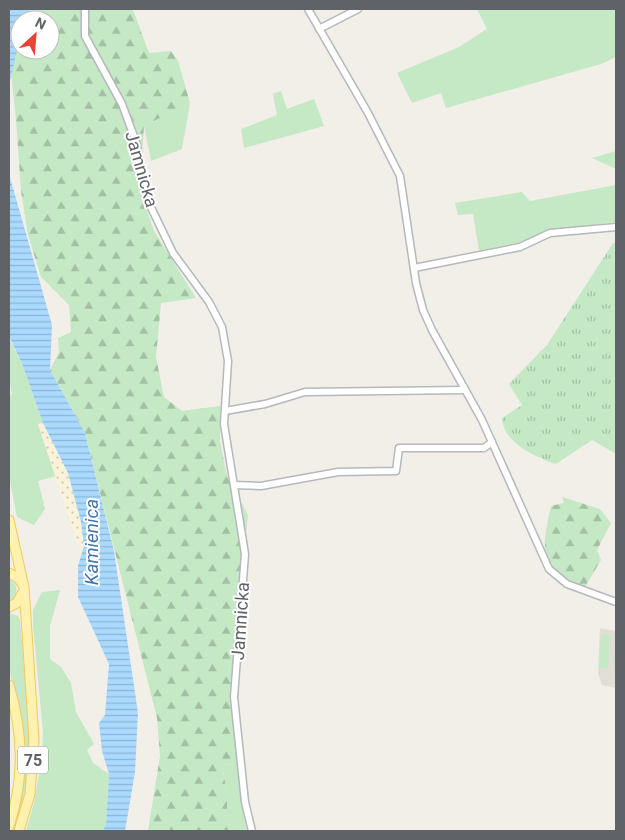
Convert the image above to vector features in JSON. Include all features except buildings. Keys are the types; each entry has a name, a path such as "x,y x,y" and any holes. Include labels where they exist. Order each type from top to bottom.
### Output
{"main road":[{"name":"75","path":"9,520 24,587 34,749 30,794 19,831"},
{"path":"9,573 18,578 24,587 20,600 9,606"},
{"name":"75","path":"9,685 21,742 18,794 9,826"}],"street":[{"name":"Jamnicka","path":"85,9 86,36 122,104 136,142 146,197 173,253 209,302 222,327 228,361 224,424 246,554 234,697 245,802 252,831"},
{"path":"308,9 368,114 400,176 414,268 423,310 492,442 550,570 567,584 616,602"},
{"path":"319,29 358,9"},
{"path":"414,268 520,248 550,233 616,227"},
{"path":"225,411 265,404 305,392 464,390"},
{"path":"234,486 261,486 338,472 396,471 399,448 484,448 492,442"}],"shaded area":[{"path":"600,628 616,631 616,688 602,685 598,673"}],"green space":[{"path":"135,9 133,10 149,53 171,51 178,61 190,103 144,126 140,190 154,231 196,298 161,303 156,357 164,397 182,411 220,406 220,441 227,476 248,515 233,660 232,709 237,764 222,765 227,793 227,824 247,829 248,831 148,831 160,756 157,718 85,433 50,370 59,352 58,338 71,332 69,305 41,277 28,235 21,191 11,74 14,60 60,60 60,10 30,10"},
{"path":"477,9 616,9 616,57 601,64 446,108 441,93 412,103 397,73 459,47 487,29"},
{"path":"281,91 287,109 314,99 324,126 244,148 241,129 277,115 273,94"},
{"path":"190,103 182,149 151,161 144,126"},
{"path":"616,151 616,169 592,158"},
{"path":"616,185 616,222 550,230 521,242 479,251 473,214 458,215 455,203 522,192 530,201"},
{"path":"613,243 616,243 616,454 592,440 556,464 530,453 514,442 508,435 502,418 522,405 509,384 547,345"},
{"path":"9,338 23,366 43,423 38,424 56,476 38,481 45,509 34,525 17,517 9,476 9,397 12,394 9,380"},
{"path":"562,497 600,509 611,523 597,550 601,560 585,587 569,581 558,574 550,566 546,556 546,534 551,506 564,503"},
{"path":"9,578 15,584 16,594 9,602"},
{"path":"60,590 50,626 50,659 61,667 71,683 76,712 94,744 87,750 93,763 109,774 106,824 103,831 26,831 34,803 42,757 43,732 33,610 42,592"},
{"path":"9,613 18,616 20,621 29,723 29,771 26,792 15,831 11,831 23,779 25,759 20,713 9,669"},
{"path":"601,635 610,635 608,668 599,668"},
{"path":"237,764 247,829 227,824 227,793 222,765"}],"sand":[{"path":"43,423 68,473 81,522 84,546 78,546 38,424"}],"water":[{"path":"9,9 30,9 10,10 10,60 15,60 9,85"},
{"name":"Kamienica","path":"9,174 52,325 50,370 85,433 114,551 138,713 135,772 125,831 103,831 106,824 109,774 102,751 99,723 105,715 109,664 78,597 78,566 84,546 81,522 68,473 43,423 23,366 9,336"}]}
